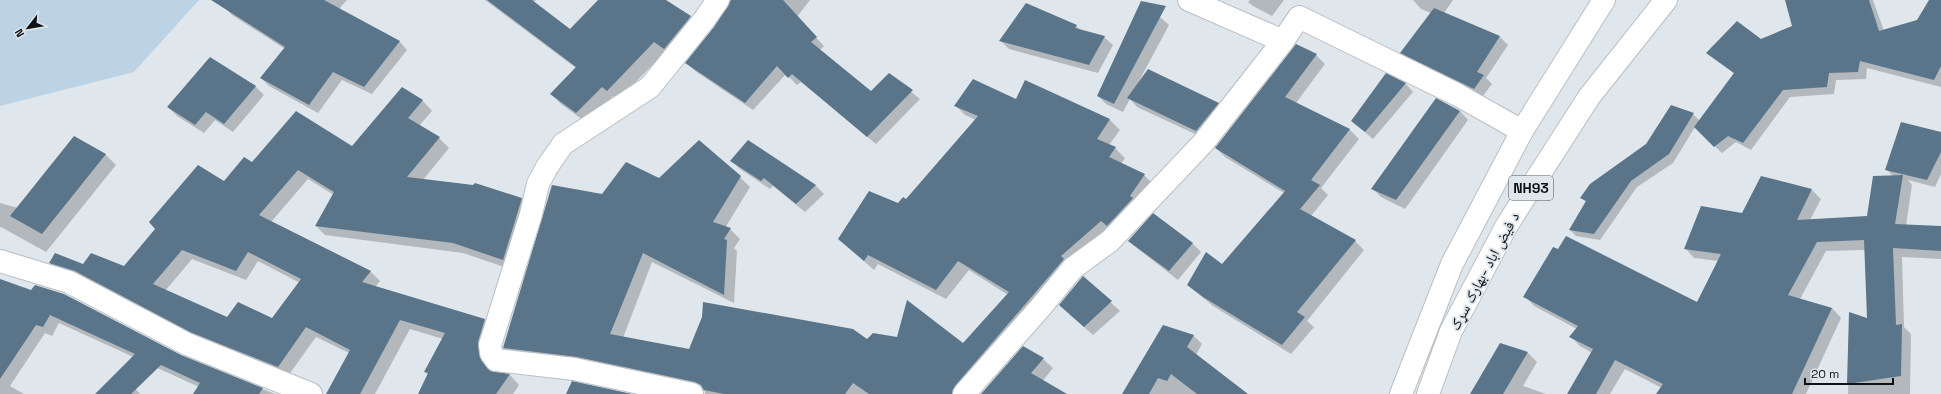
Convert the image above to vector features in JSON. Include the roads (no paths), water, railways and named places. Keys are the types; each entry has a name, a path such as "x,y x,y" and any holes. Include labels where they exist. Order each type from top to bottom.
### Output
{"street":[{"path":"692,394 574,369 496,360 491,353 490,345 531,214 538,184 562,144 650,87 704,20 718,0"},
{"path":"1189,0 1283,41"},
{"name":"د فیض اباد -بهارک سړک","path":"1401,394 1452,264 1522,131 1604,0"},
{"name":"د فیض اباد -بهارک سړک","path":"1428,394 1451,331 1507,225 1589,97 1666,0"},
{"path":"964,394 1040,308 1073,268 1110,241 1203,144 1300,17 1458,95 1522,131"},
{"path":"0,261 69,282 187,344 311,394"}]}
